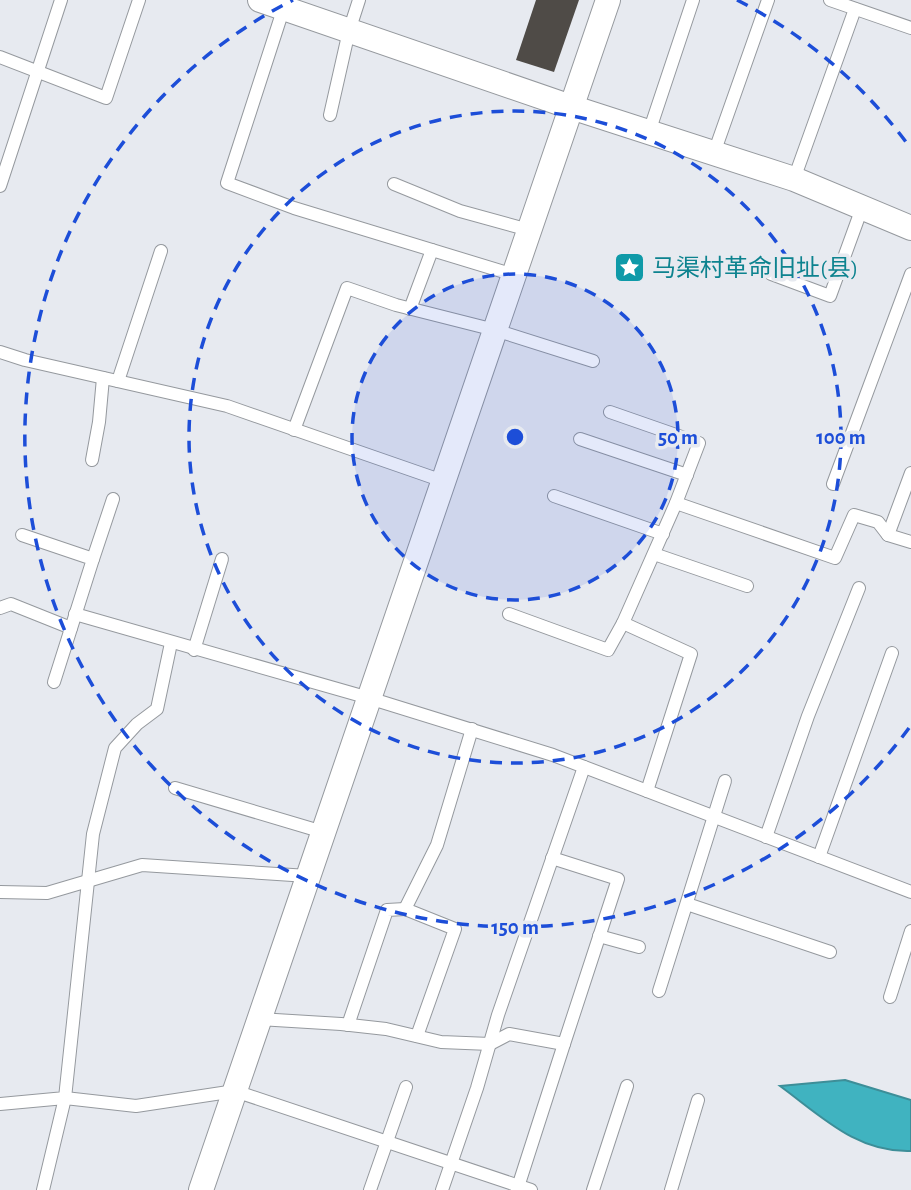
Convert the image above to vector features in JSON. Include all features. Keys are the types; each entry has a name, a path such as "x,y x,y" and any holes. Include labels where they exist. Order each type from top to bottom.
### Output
{"street":[{"path":"201,1190 608,0"},
{"path":"276,3 349,31 571,107 794,179 911,228"}],"lane":[{"path":"0,186 61,0"},
{"path":"0,57 107,98 138,0"},
{"path":"330,115 349,31 359,0"},
{"path":"649,132 693,0"},
{"path":"714,153 768,0"},
{"path":"830,0 911,27"},
{"path":"276,3 227,183 294,208 514,275"},
{"path":"794,179 855,9"},
{"path":"394,184 460,211 529,230"},
{"path":"771,274 830,296 862,208"},
{"path":"410,309 432,250"},
{"path":"118,381 161,251"},
{"path":"834,484 911,274"},
{"path":"294,430 347,288 410,309 495,330 593,361"},
{"path":"0,352 227,406 443,481"},
{"path":"92,460 103,378"},
{"path":"509,614 608,650 623,623 663,534 699,443 610,412"},
{"path":"580,439 687,475"},
{"path":"888,535 911,473"},
{"path":"554,496 663,534"},
{"path":"54,682 113,499"},
{"path":"676,503 835,558 853,515 878,523 888,535 911,542"},
{"path":"22,535 93,559"},
{"path":"654,554 747,586"},
{"path":"194,650 222,559"},
{"path":"766,837 808,716 859,588"},
{"path":"0,608 11,604 71,628"},
{"path":"75,614 472,729 584,767 911,892"},
{"path":"623,623 691,654 647,791"},
{"path":"43,1190 65,1098 93,834 115,748 137,724 157,709 171,643"},
{"path":"819,857 892,653"},
{"path":"405,909 437,845 472,729"},
{"path":"442,1190 584,767"},
{"path":"659,991 725,781"},
{"path":"174,788 323,832"},
{"path":"0,1104 65,1098 136,1107 235,1091 522,1189 564,1044 618,879 552,858"},
{"path":"0,892 47,893 142,865 308,876"},
{"path":"687,904 830,952"},
{"path":"348,1025 387,910 405,909 455,929 417,1036"},
{"path":"890,996 911,931"},
{"path":"600,936 639,947"},
{"path":"259,1019 386,1029 442,1042 490,1044 509,1034 564,1044"},
{"path":"593,1190 627,1086"},
{"path":"370,1190 406,1087"},
{"path":"671,1190 698,1100"}],"water":[{"path":"845,1080 911,1100 911,1151 874,1146 857,1139 825,1120 780,1086"}],"building":[{"path":"536,0 579,0 554,72 516,60"}],"place":[{"name":"马渠村革命旧址(县)","path":"629,268"}]}
